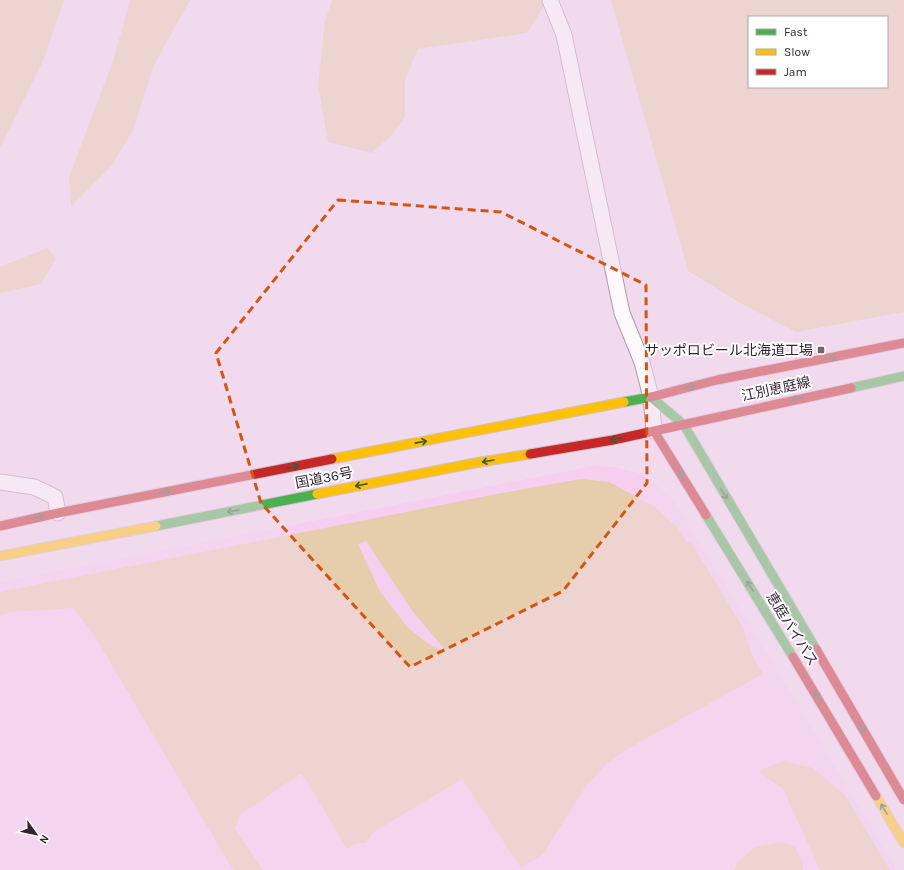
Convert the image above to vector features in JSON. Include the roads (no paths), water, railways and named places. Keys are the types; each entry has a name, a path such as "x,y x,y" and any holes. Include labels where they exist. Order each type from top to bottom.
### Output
{"main road":[{"name":"江別恵庭線","path":"651,397 717,380 904,343"},
{"name":"江別恵庭線","path":"654,431 904,376"},
{"name":"恵庭バイパス","path":"651,397 684,425 904,800"},
{"name":"国道36号","path":"0,526 58,513 651,397"},
{"name":"恵庭バイパス","path":"654,431 804,674 904,843"},
{"name":"国道36号","path":"0,556 475,463 613,440 654,431"}],"street":[{"path":"550,0 564,35 622,313 642,362 651,397 654,431"},
{"path":"0,482 34,487 55,497 58,513"}],"place":[{"name":"サッポロビール北海道工場","path":"821,350"}]}
